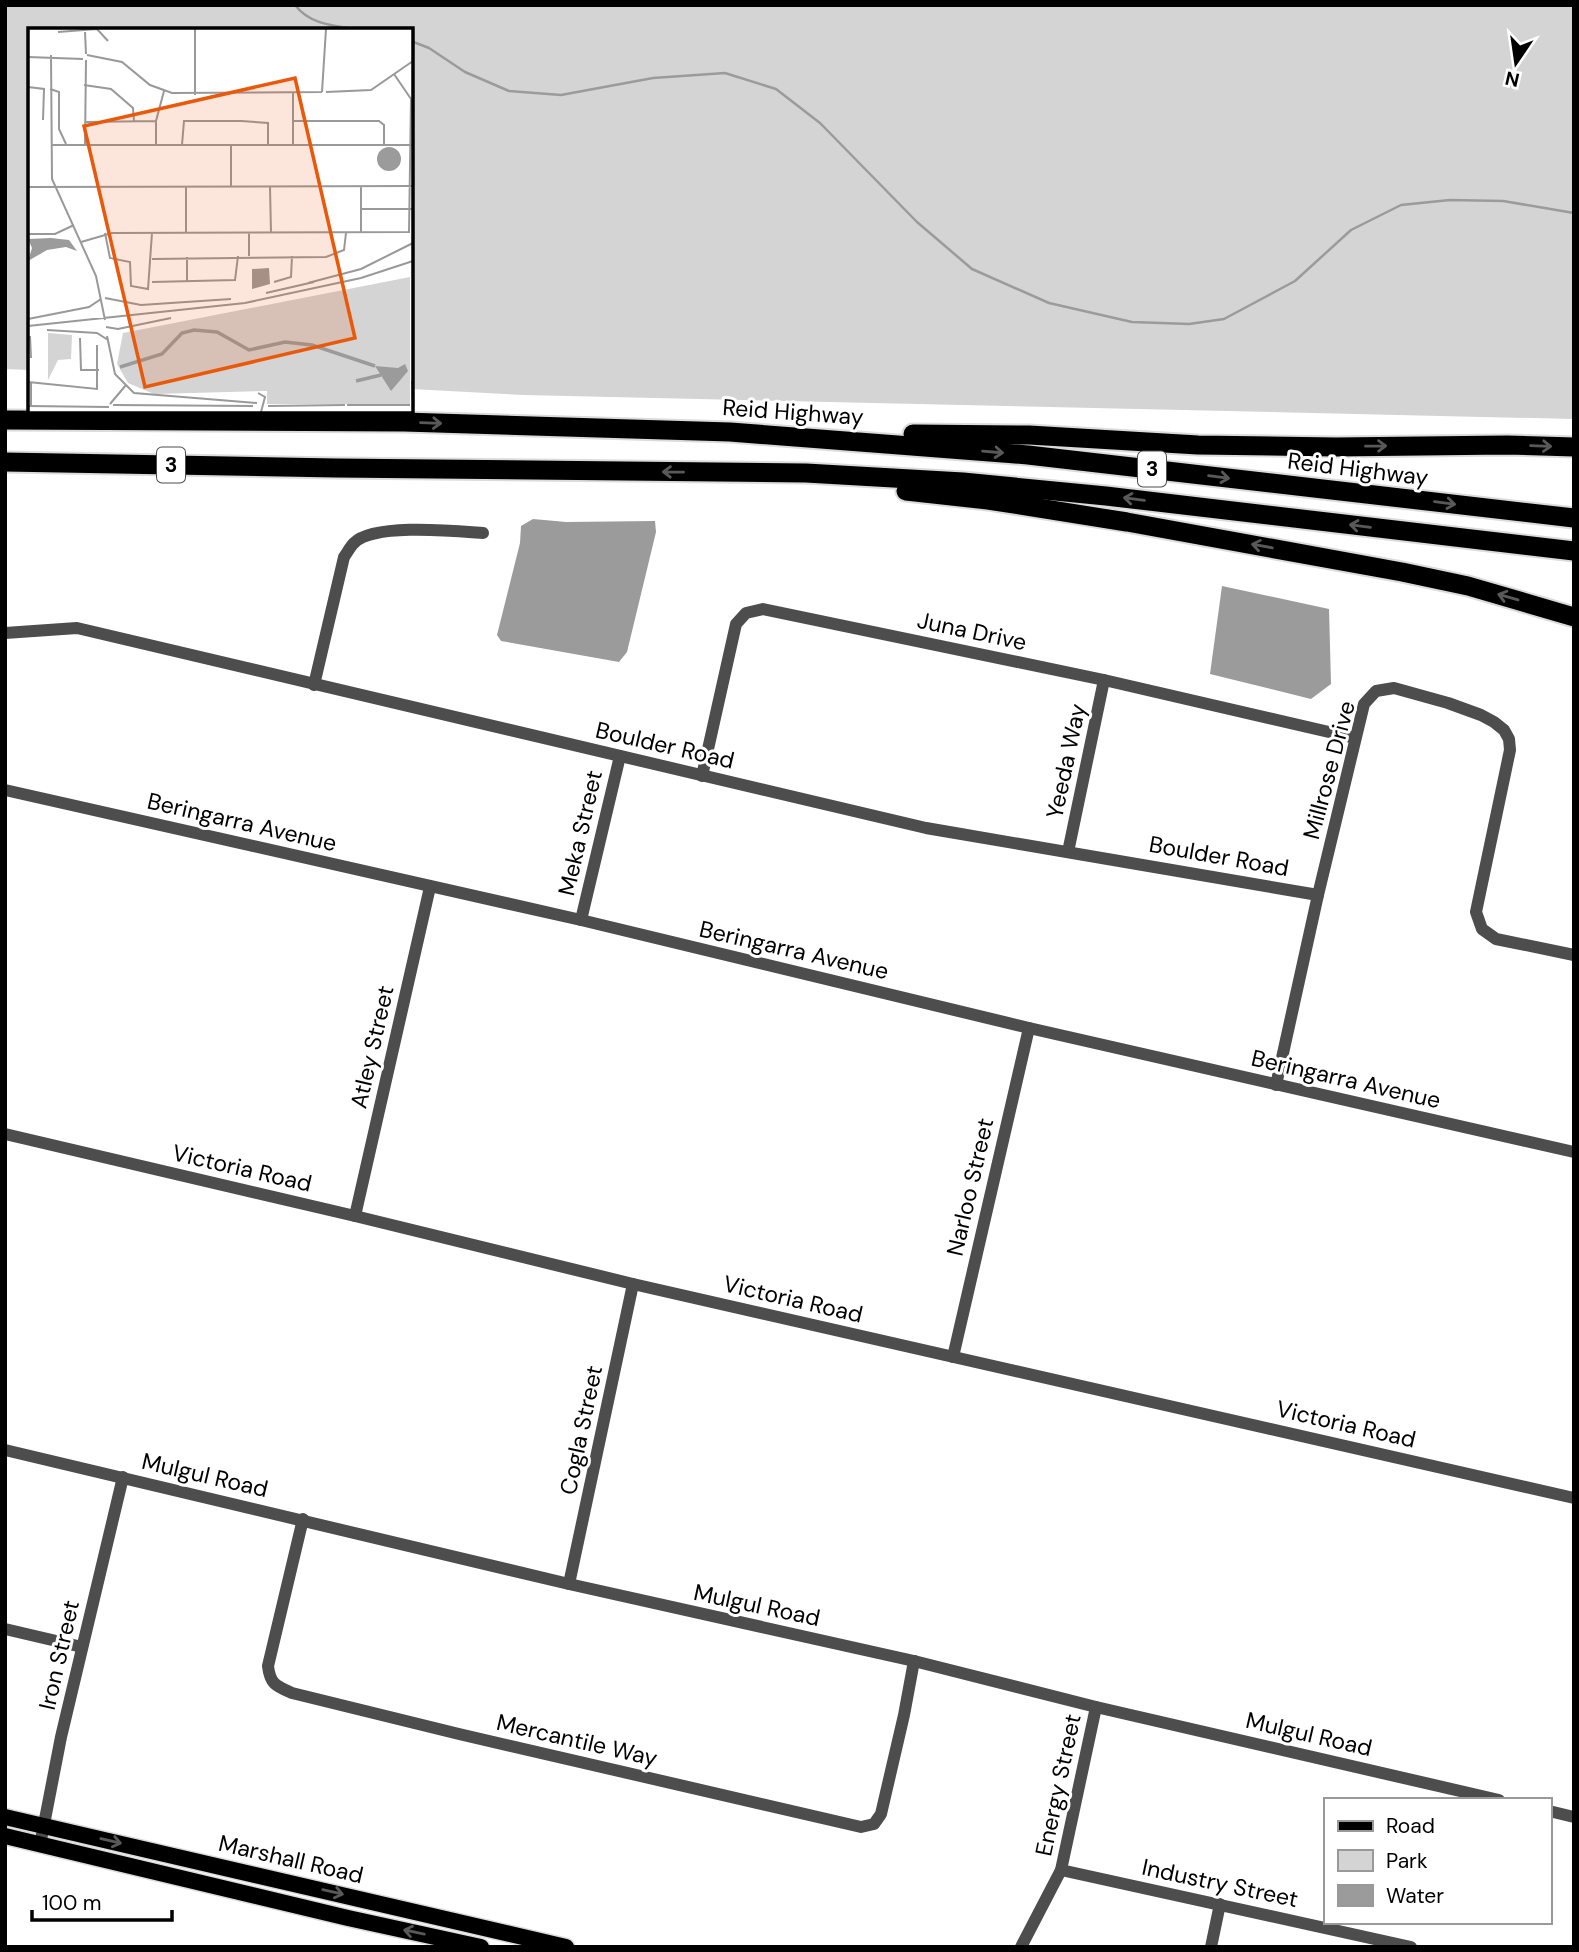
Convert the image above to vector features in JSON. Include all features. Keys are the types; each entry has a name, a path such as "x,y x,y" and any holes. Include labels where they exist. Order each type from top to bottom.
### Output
{"highway":[{"name":"Reid Highway","path":"10,420 404,422 730,432 1028,455 1574,519"},
{"path":"730,432 1029,435 1198,445 1574,447"},
{"name":"3","path":"5,462 806,473 963,482 1120,497 1574,551"},
{"path":"5,471 336,468"},
{"path":"741,473 988,500 1127,522 1415,574 1468,586 1574,617"}],"main road":[{"name":"Marshall Road","path":"5,1817 566,1947"},
{"name":"Marshall Road","path":"5,1836 481,1947"}],"street":[{"path":"314,685 344,557 354,542 372,533 436,529 483,533"},
{"name":"Juna Drive","path":"702,776 736,624 747,613 763,608 1104,680 1355,737"},
{"name":"Boulder Road","path":"5,633 77,628 926,828 1318,895"},
{"name":"Yeeda Way","path":"1068,852 1104,680"},
{"name":"Millrose Drive","path":"1276,1085 1355,737 1364,704 1376,691 1394,688 1481,715 1504,730 1509,739 1510,750 1476,912 1482,929 1496,939 1574,955"},
{"name":"Meka Street","path":"580,920 620,756"},
{"name":"Beringarra Avenue","path":"5,790 580,920 1029,1028 1574,1152"},
{"name":"Atley Street","path":"355,1216 430,887"},
{"name":"Narloo Street","path":"953,1357 1029,1028"},
{"name":"Victoria Road","path":"5,1134 633,1284 1574,1497"},
{"name":"Cogla Street","path":"569,1584 633,1284"},
{"name":"Mulgul Road","path":"5,1450 1490,1798"},
{"name":"Iron Street","path":"40,1844 61,1737 123,1477"},
{"name":"Mercantile Way","path":"303,1519 268,1666 270,1678 279,1687 292,1693 472,1738 861,1828 874,1824 881,1814 914,1661"},
{"path":"5,1629 82,1647"},
{"name":"Energy Street","path":"1021,1947 1061,1870 1096,1707"},
{"path":"1551,1811 1574,1817"},
{"name":"Industry Street","path":"1061,1870 1411,1947"},
{"path":"1211,1947 1220,1904"}],"green space":[{"path":"5,5 1574,5 1574,419 524,395 413,389 413,28 28,28 28,370 5,369"}],"water":[{"path":"533,519 566,522 655,521 656,532 627,652 619,662 501,641 497,635 520,543 521,526"},
{"path":"1222,586 1329,609 1331,684 1311,699 1210,674"}],"waterway":[{"path":"295,5 301,12 317,21 348,28"},
{"path":"413,42 429,48 465,72 509,91 561,95 653,78 725,73 776,89 820,123 917,222 972,269 1049,303 1132,322 1189,324 1224,319 1295,281 1351,230 1401,205 1450,200 1503,201 1574,213"}]}
